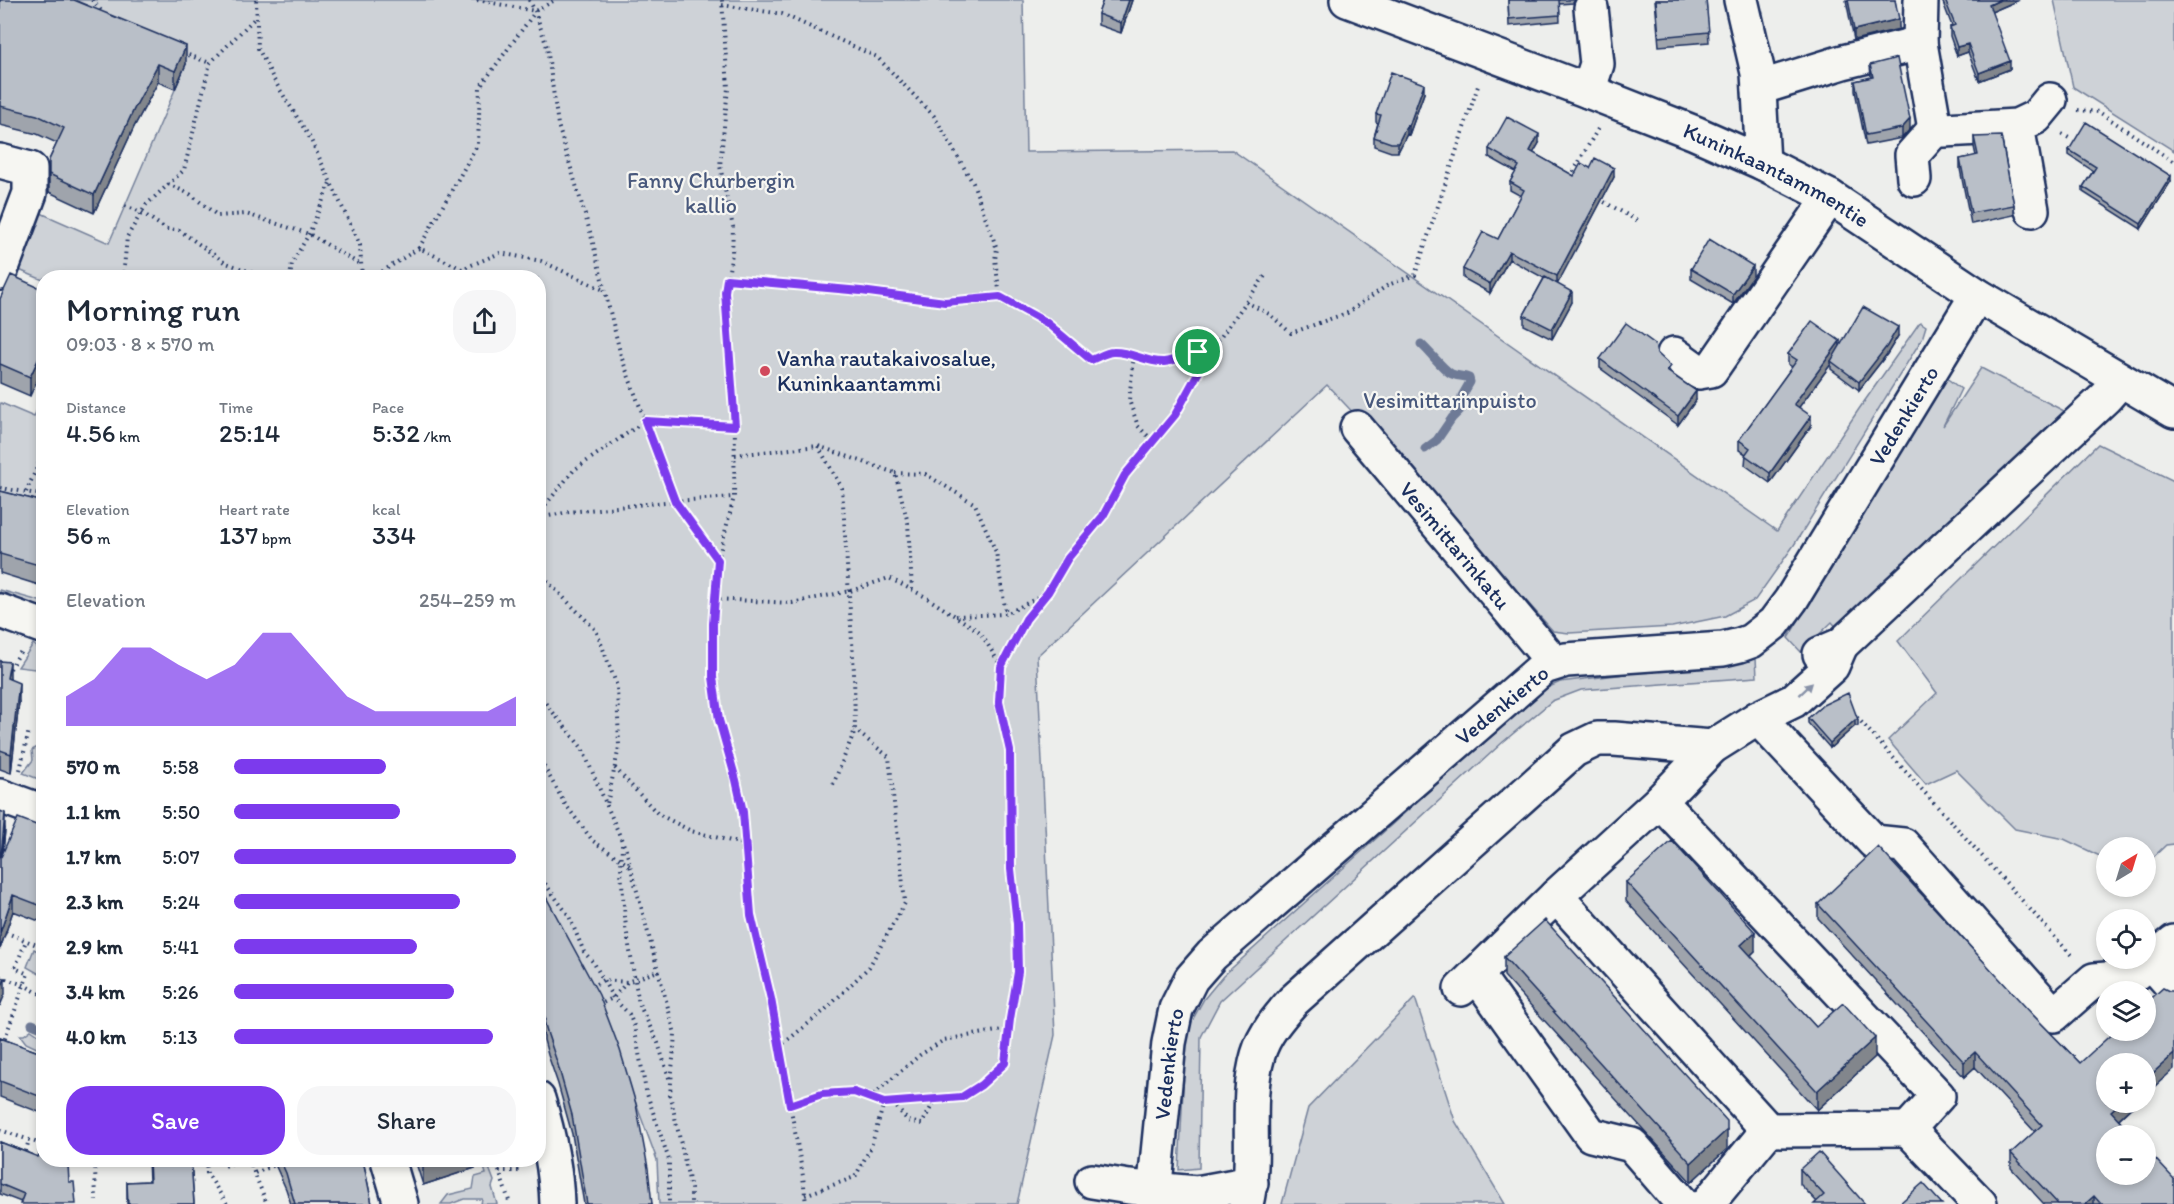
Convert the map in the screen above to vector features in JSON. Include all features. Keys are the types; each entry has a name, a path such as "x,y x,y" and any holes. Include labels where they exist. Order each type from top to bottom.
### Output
{"street":[{"name":"Kuninkaantammentie","path":"1347,0 1695,133 1762,163 1838,202 1977,295 2174,411"},
{"path":"1741,0 1758,73 1762,163"},
{"path":"1921,0 1920,44 1935,129"},
{"path":"1588,91 1597,64 1591,8"},
{"path":"1759,88 1843,62 1920,44"},
{"path":"1935,129 2017,126 2061,105"},
{"path":"2017,126 2032,210"},
{"path":"1914,179 1912,155 1935,129"},
{"path":"0,161 30,170 30,193 0,273"},
{"path":"1674,354 1700,372 1711,370 1838,202"},
{"path":"1724,383 1834,229 1838,202"},
{"name":"Vedenkierto","path":"1154,1196 1169,1043 1176,1009 1191,979 1212,956 1544,667 1566,660 1723,649 1751,641 1774,623 1791,600 1977,295"},
{"path":"1683,1204 1632,1145 1592,1135 1469,981 1556,896 1660,801 1712,747 1758,718 1778,686 1796,668 1805,660 1841,645 2089,413 2120,381"},
{"name":"Vesimittarinkatu","path":"1357,428 1554,663"},
{"path":"0,611 36,624"},
{"path":"1758,718 1874,842 1903,845 2054,1015 2094,980 2132,977 2162,952 2174,988"},
{"path":"1092,1181 1154,1196 1197,1192 1249,1194 1253,1084 1258,1055 1270,1027 1293,1000 1574,750 1597,740 1614,739 1712,747"},
{"path":"9,786 36,806"},
{"path":"1660,801 1938,1096 1908,1130"},
{"path":"1556,896 1768,1130 1908,1130 1980,1204"},
{"path":"546,1122 556,1171 557,1204"},
{"path":"1707,1204 1768,1130"},
{"path":"390,1167 401,1204"}],"path":[{"path":"92,0 111,21"},
{"path":"256,0 258,48 274,80 310,138 360,245 361,270"},
{"path":"477,0 535,11"},
{"path":"529,0 547,47 558,125 591,235 621,356 675,501 718,560"},
{"path":"385,270 419,248 478,144 480,87 535,11 555,0"},
{"path":"806,1204 771,999 751,915 747,844 736,780 719,720 713,677 714,599 718,560 734,497 735,455 725,292 733,227 720,166 728,87 722,3 782,14 877,57 934,116 973,183 998,249 995,259 1000,297"},
{"path":"124,270 127,237 141,212 184,170 210,63 255,18"},
{"path":"181,52 210,63"},
{"path":"1246,302 1269,314 1291,333 1347,313 1388,285 1415,275 1489,54"},
{"path":"2061,105 2099,112 2174,162"},
{"path":"1568,181 1601,123"},
{"path":"291,270 292,263 309,234 330,183"},
{"path":"168,184 190,194 218,216 246,214 309,234 361,265"},
{"path":"1598,198 1638,221"},
{"path":"125,206 141,212 166,229 179,231 224,262 245,270"},
{"path":"419,248 462,269 500,253 541,261 605,290"},
{"path":"790,1105 822,1094 854,1092 884,1103 962,1097 981,1085 1005,1063 1018,972 1017,924 1011,869 1010,751 999,702 1001,667 1026,619 1048,592 1068,558 1103,516 1125,475 1175,415 1209,353 1265,276"},
{"path":"727,279 861,291 945,302 1000,297 1047,323 1091,360 1112,352 1163,362 1198,352 1209,353"},
{"path":"1134,355 1129,399 1138,426 1153,441"},
{"path":"546,506 574,470 645,421 735,426"},
{"path":"735,455 818,446 895,473 925,474 975,504 996,552 1006,614"},
{"path":"818,446 842,488 850,591 855,730 832,786"},
{"path":"26,492 36,467"},
{"path":"895,473 908,523 912,590"},
{"path":"0,488 36,494"},
{"path":"546,515 734,497"},
{"path":"546,578 596,630 617,686 619,747 607,806"},
{"path":"714,599 792,603 850,591 889,578 980,632 1001,667"},
{"path":"956,616 1006,614 1048,592"},
{"path":"546,704 582,748 622,840 630,866 675,1034 670,1095 691,1189 691,1204"},
{"path":"1852,711 2094,980"},
{"path":"9,786 29,730"},
{"path":"779,1047 824,1011 869,967 905,903 889,757 855,730"},
{"path":"546,767 565,804 593,841 630,866"},
{"path":"615,768 658,814 691,831 747,844"},
{"path":"622,840 621,861 626,928 639,1004 658,1043 671,1083"},
{"path":"546,885 569,916 584,952 594,963 613,998 629,1014 634,1026 646,1091 669,1160 669,1204"},
{"path":"0,930 36,945"},
{"path":"14,1046 4,1041 28,974 15,968 26,941"},
{"path":"593,1008 613,998 627,982 634,978 658,971"},
{"path":"0,977 36,992"},
{"path":"585,991 603,980 627,982"},
{"path":"869,1098 920,1055 944,1040 1009,1029"},
{"path":"893,1103 909,1121 922,1124 935,1100"},
{"path":"805,1195 855,1177 871,1147 884,1103"},
{"path":"0,1130 36,1142"},
{"path":"23,1161 28,1140"},
{"path":"95,1167 96,1204"},
{"path":"207,1167 207,1173 227,1204"},
{"path":"252,1167 267,1204"},
{"path":"255,1173 270,1167"},
{"path":"497,1167 510,1204"},
{"path":"500,1171 527,1171"}],"green space":[{"name":"Fanny Churbergin kallio","path":"11,0 1023,0 1026,152 1232,150 1777,531 1920,322 1926,326 1922,339 1794,545 1755,600 1725,616 1672,627 1569,633 1553,631 1446,511 1327,385 1037,656 1055,1035 1017,1204 659,1204 657,1160 601,1010 546,904 546,270 36,270 36,277 12,267 34,210 109,243 186,64"},
{"path":"2054,0 2174,0 2174,151 2073,87"},
{"path":"1981,368 2064,411 1839,630 1832,622 1801,652 1788,638 1945,377 1961,389 1943,426"},
{"path":"1,403 34,417 36,412 36,502 0,497 0,405"},
{"path":"2098,444 2174,481 2174,844 2166,845 2156,855 2156,837 2096,837 2096,854 2064,839 2015,829 1956,770 1926,784 1888,740 1937,693 1898,641"},
{"path":"0,590 36,600 36,612 0,599"},
{"path":"33,644 36,646 36,669 18,667"},
{"path":"1756,658 1757,677 1581,690 1552,701 1503,742 1220,1001 1201,1037 1199,1168 1179,1170 1188,1028 1204,999 1223,976 1516,713 1545,689 1560,682"},
{"path":"36,748 36,778 23,773 33,760 32,750"},
{"path":"34,949 36,950 36,972 27,967"},
{"path":"1415,998 1455,1121 1505,1204 1282,1204 1308,1108"},
{"path":"31,1030 36,1033 36,1048 26,1043 20,1035"},
{"path":"484,1167 489,1167 494,1181 492,1187 497,1204 481,1204 482,1199 464,1199 451,1204 441,1204 448,1195 473,1189 475,1177 486,1174"}],"building":[{"path":"0,0 74,0 186,46 175,71 158,64 134,109 94,195 49,174 49,160 64,128 37,115 0,106"},
{"path":"1103,0 1129,0 1121,23 1098,14"},
{"path":"1508,0 1559,0 1560,15 1509,19"},
{"path":"1656,0 1706,0 1709,32 1659,37"},
{"path":"1848,0 1895,0 1899,19 1854,30"},
{"path":"1945,0 2000,0 1989,5 2010,61 1979,73 1968,44 1957,47 1950,27 1955,25"},
{"path":"1897,58 1910,119 1902,128 1866,135 1855,81 1873,77 1870,65"},
{"path":"1391,72 1424,84 1409,126 1407,125 1398,143 1374,137 1381,115 1376,114"},
{"path":"1507,117 1539,134 1530,151 1574,176 1581,163 1590,168 1595,158 1614,168 1557,276 1509,251 1490,284 1463,269 1483,232 1498,239 1524,190 1510,182 1519,166 1489,149"},
{"path":"2086,122 2171,176 2141,224 2083,187 2096,167 2069,150"},
{"path":"2001,136 2014,205 1971,213 1960,159 1978,155 1974,137"},
{"path":"1709,239 1753,266 1733,294 1691,269"},
{"path":"11,275 36,286 36,364 30,377 0,364 0,299"},
{"path":"1545,277 1572,292 1552,329 1524,315"},
{"path":"1863,307 1898,327 1887,346 1859,382 1831,361"},
{"path":"1812,321 1840,341 1794,404 1811,416 1770,473 1745,455 1750,448 1739,440 1797,360 1788,354"},
{"path":"1626,323 1655,344 1657,353 1671,366 1667,371 1696,391 1678,416 1600,359"},
{"path":"0,491 36,500 36,564 0,554"},
{"path":"0,661 10,662 7,678 19,683 11,754 0,750"},
{"path":"1848,693 1858,720 1855,720 1830,743 1808,718 1823,705"},
{"path":"0,811 5,813 1,857 18,818 36,825 36,904 13,895 0,933"},
{"path":"1672,841 1755,932 1741,945 1816,1027 1843,1003 1875,1038 1817,1091 1626,882"},
{"path":"1878,847 2080,1063 2104,1041 2156,1041 2156,994 2163,988 2174,991 2174,1054 2156,1070 2156,1053 2096,1053 2096,1113 2113,1113 2124,1125 2096,1125 2096,1185 2156,1185 2156,1160 2174,1179 2174,1204 2101,1204 2094,1196 2085,1204 2058,1204 2011,1153 2042,1125 1975,1052 1964,1062 1818,904"},
{"path":"546,897 599,995 620,1050 636,1104 652,1204 587,1204 572,1115 546,1027"},
{"path":"1545,920 1727,1121 1727,1130 1691,1163 1504,957"},
{"path":"0,977 5,978 0,990"},
{"path":"0,1038 36,1051 36,1095 0,1081"},
{"path":"0,1142 36,1156 36,1167 68,1167 69,1182 74,1182 76,1204 20,1204 24,1194 0,1184"},
{"path":"1819,1152 1865,1204 1814,1204 1824,1195 1800,1169"},
{"path":"149,1167 191,1167 194,1204 128,1204 127,1182 150,1181"},
{"path":"283,1167 364,1167 372,1204 295,1204"},
{"path":"1923,1183 1942,1204 1899,1204"}],"waterway":[{"path":"1421,344 1450,373 1469,378 1470,382 1462,396 1462,408 1437,440 1425,449"},
{"path":"32,1024 36,1026"}],"place":[{"name":"Vanha rautakaivosalue, Kuninkaantammi","path":"765,371"}],"route":[{"path":"727,279 861,291 945,302 1000,297 1047,323 1091,360 1112,352 1163,362 1198,352 1209,353 1175,415 1125,475 1103,516 1068,558 1048,592 1026,619 1001,667 999,702 1010,751 1011,869 1017,924 1018,972 1005,1063 981,1085 962,1097 884,1103 854,1092 822,1094 790,1105 771,999 751,915 743,812 719,720 713,677 714,599 718,560 675,501 645,421 735,426 725,292 727,279"}],"park label":[{"name":"Vesimittarinpuisto","path":"1450,400"}]}
